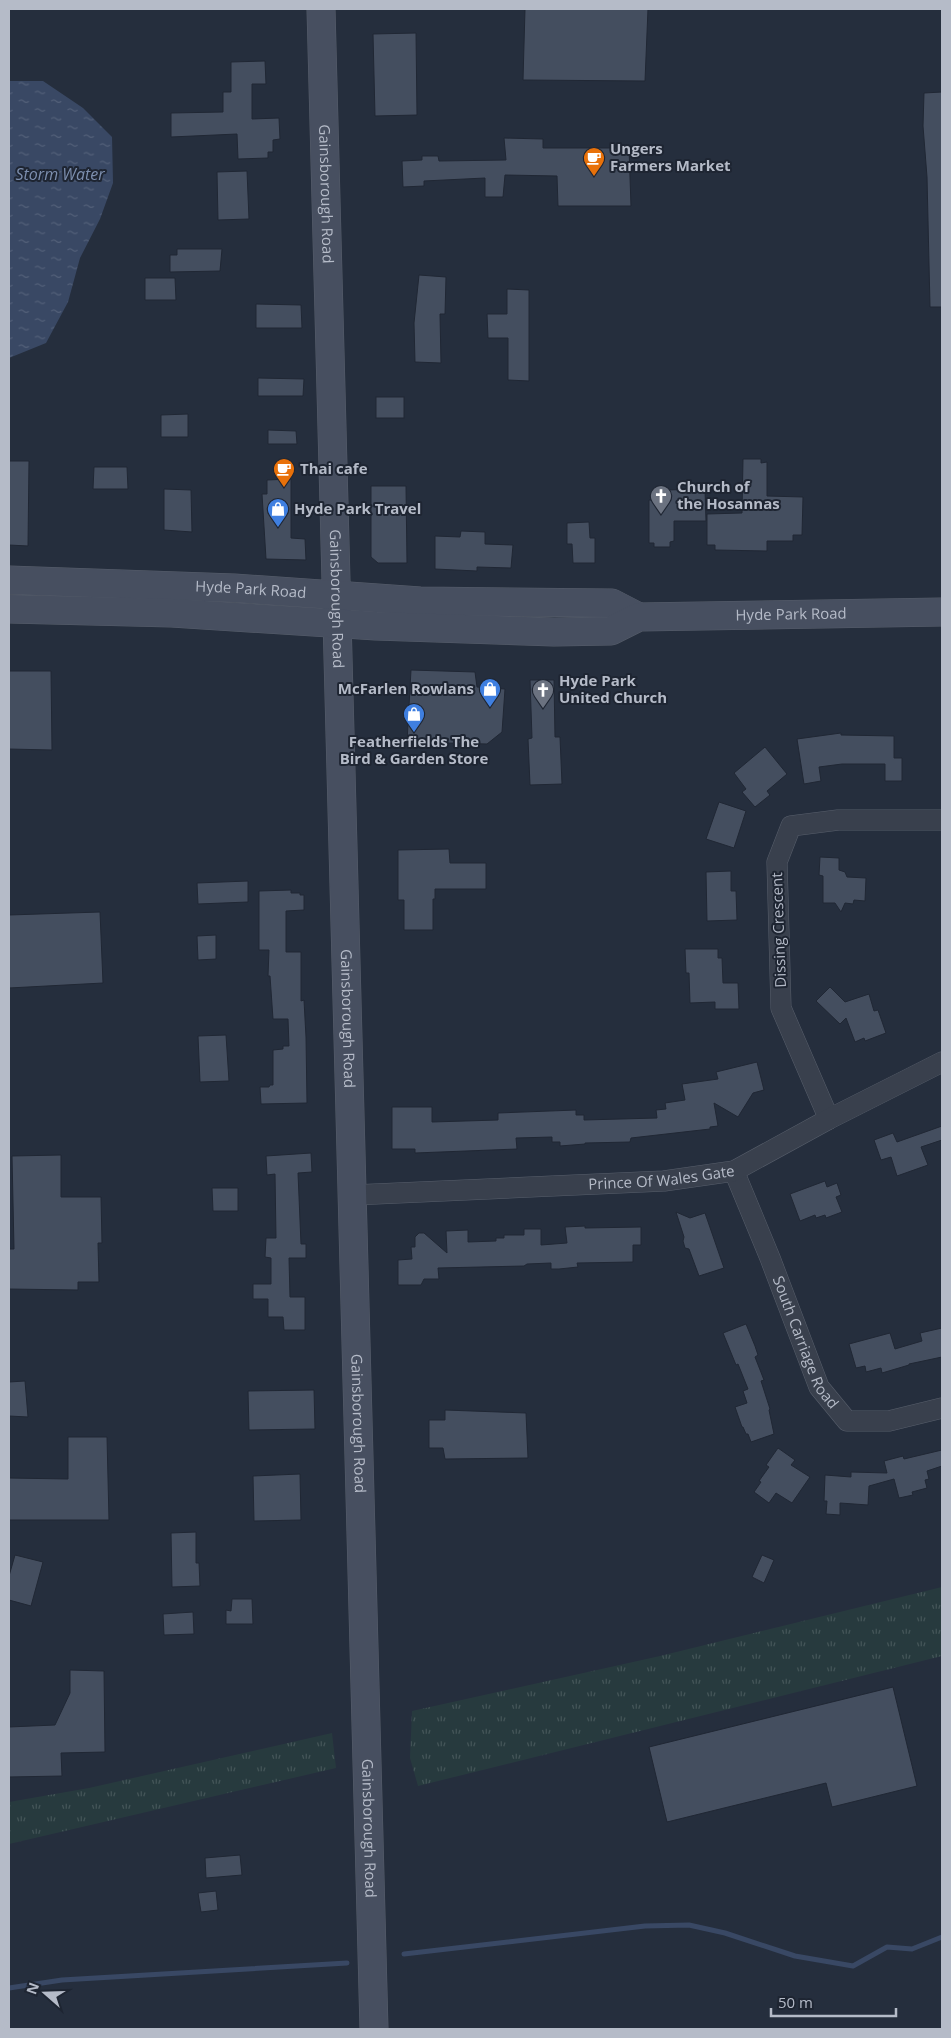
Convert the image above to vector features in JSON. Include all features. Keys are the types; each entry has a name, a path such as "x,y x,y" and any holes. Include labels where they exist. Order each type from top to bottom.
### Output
{"main road":[{"name":"Gainsborough Road","path":"321,9 374,2029"},
{"name":"Hyde Park Road","path":"9,580 234,588 420,601 612,603 639,617"},
{"name":"Hyde Park Road","path":"9,609 172,613 336,624 534,631 611,631 639,617 942,612"}],"street":[{"name":"Dissing Crescent","path":"829,1119 781,1008 777,862 787,834 791,826 838,820 942,820"},
{"name":"Prince Of Wales Gate","path":"353,1195 664,1181 734,1171 829,1119 942,1062"},
{"name":"South Carriage Road","path":"734,1171 770,1258 819,1387 847,1421 889,1421 942,1408"}],"green space":[{"path":"942,1587 942,1656 418,1786 410,1758 412,1711 660,1656"},
{"path":"332,1733 336,1768 9,1844 9,1802 89,1788"}],"water":[{"name":"Storm Water","path":"9,81 43,81 83,108 112,137 113,183 100,219 80,258 68,302 46,343 9,358"}],"building":[{"path":"525,9 648,9 645,81 523,80"},
{"path":"416,33 417,115 375,116 373,34"},
{"path":"265,61 266,84 252,84 252,119 279,118 280,139 273,140 273,152 268,152 268,158 238,159 237,134 171,137 171,113 223,112 223,92 231,92 231,62"},
{"path":"942,92 942,307 930,307 927,177 923,126 924,93"},
{"path":"504,138 543,139 543,148 629,148 631,206 558,206 557,176 505,175 503,197 485,197 485,178 424,181 424,186 403,187 402,161 422,160 422,156 438,156 439,161 506,160"},
{"path":"247,171 249,219 218,220 217,172"},
{"path":"177,249 222,249 220,271 170,272 170,255 177,255"},
{"path":"419,275 446,277 445,314 440,314 441,363 415,362 414,323"},
{"path":"145,278 175,278 176,300 145,300"},
{"path":"507,289 529,290 529,381 508,380 508,338 488,338 487,314 507,314"},
{"path":"256,304 301,305 302,328 256,328"},
{"path":"258,378 304,379 303,396 258,396"},
{"path":"376,397 404,397 404,418 376,418"},
{"path":"188,414 188,437 161,437 161,415"},
{"path":"268,430 296,431 297,444 268,444"},
{"path":"743,459 761,459 761,463 767,462 767,496 803,497 802,535 793,535 793,541 767,541 767,551 715,550 715,545 707,545 707,514 742,513"},
{"path":"9,461 29,461 28,546 9,545"},
{"path":"94,467 127,467 128,489 93,489"},
{"path":"291,479 291,538 305,539 306,560 266,559 262,494 267,494 267,480"},
{"path":"371,486 406,486 407,563 378,563 371,557"},
{"path":"164,489 191,490 192,532 164,530"},
{"name":"Church of the Hosannas","path":"705,489 706,521 674,521 674,541 670,542 670,547 654,547 654,543 649,543 649,500 654,500 654,496 667,495 667,490"},
{"path":"589,522 590,538 595,538 595,563 573,563 572,544 567,544 567,523"},
{"path":"461,531 485,532 485,544 513,545 511,568 477,567 477,571 435,569 435,536 460,537"},
{"path":"411,670 475,672 477,687 505,689 502,732 487,744 407,742"},
{"path":"9,671 51,671 52,750 9,749"},
{"name":"Hyde Park United Church","path":"530,680 554,680 555,737 560,737 562,784 530,785 528,739 532,738"},
{"path":"841,733 841,735 894,736 894,758 902,758 902,781 885,781 885,764 842,764 819,767 821,781 804,784 797,739"},
{"path":"765,747 787,774 767,791 770,795 755,807 742,792 746,789 734,773"},
{"path":"719,802 746,811 734,848 706,839"},
{"path":"449,849 450,863 486,863 486,889 435,889 435,899 433,899 433,930 404,930 404,900 398,900 398,850"},
{"path":"820,857 839,858 839,870 845,872 847,877 866,878 865,901 854,900 853,904 845,903 841,912 835,903 823,903 823,876 819,875"},
{"path":"731,871 731,891 736,891 737,920 707,921 706,872"},
{"path":"248,881 248,902 198,904 197,883"},
{"path":"291,890 291,893 304,895 304,910 286,911 286,952 301,952 301,1001 304,1000 307,1103 261,1104 260,1087 273,1085 273,1050 289,1046 288,1019 273,1019 270,976 268,976 269,950 259,950 259,891"},
{"path":"100,912 103,983 9,988 9,915"},
{"path":"216,935 216,959 198,960 197,936"},
{"path":"685,949 718,949 718,958 722,958 723,983 738,983 739,1009 715,1009 715,1002 690,1003 689,973 686,973"},
{"path":"830,987 845,1002 869,994 874,1011 878,1010 886,1033 865,1041 864,1038 855,1042 846,1018 840,1024 816,1001"},
{"path":"226,1035 229,1081 200,1082 198,1036"},
{"path":"757,1062 764,1090 753,1093 738,1117 714,1103 718,1126 710,1127 710,1129 631,1138 630,1142 585,1143 560,1146 560,1142 552,1142 552,1137 516,1138 517,1149 415,1153 415,1149 392,1149 392,1107 432,1107 432,1122 498,1120 498,1113 576,1110 576,1115 584,1115 584,1120 657,1118 656,1110 666,1109 665,1103 685,1100 682,1084 718,1079 716,1072"},
{"path":"942,1126 942,1140 921,1147 928,1165 897,1176 891,1157 881,1160 874,1140 893,1133 897,1142"},
{"path":"311,1153 312,1172 298,1173 301,1244 306,1244 306,1258 289,1258 290,1297 305,1297 305,1330 284,1330 283,1317 268,1317 268,1299 253,1299 253,1284 271,1284 271,1258 265,1257 266,1238 276,1238 275,1174 267,1175 266,1156"},
{"path":"61,1155 61,1197 101,1197 102,1243 98,1243 99,1282 78,1282 78,1290 9,1289 9,1249 14,1249 12,1156"},
{"path":"825,1181 827,1187 837,1183 841,1195 836,1197 842,1212 826,1218 825,1215 816,1218 815,1215 800,1221 790,1194"},
{"path":"212,1188 238,1188 238,1211 213,1211"},
{"path":"676,1212 690,1218 705,1213 724,1268 699,1276 689,1249 685,1248 684,1237"},
{"path":"585,1226 585,1228 641,1227 641,1245 633,1245 633,1262 577,1263 578,1267 559,1269 551,1269 551,1263 527,1264 524,1266 438,1268 439,1279 424,1279 421,1285 398,1285 398,1260 412,1259 411,1247 415,1247 415,1237 419,1233 424,1233 447,1253 446,1231 468,1230 468,1242 496,1241 496,1238 504,1238 504,1235 524,1235 524,1229 541,1229 541,1245 567,1243 565,1227"},
{"path":"746,1324 758,1355 755,1357 764,1380 761,1381 770,1409 774,1434 751,1442 748,1434 746,1434 742,1427 735,1407 747,1403 743,1391 748,1389 723,1333"},
{"path":"942,1328 942,1357 909,1364 882,1373 881,1368 866,1372 865,1366 856,1368 849,1344 890,1333 895,1349 922,1341 920,1333"},
{"path":"25,1381 28,1417 9,1416 9,1382"},
{"path":"314,1390 315,1429 249,1430 248,1391"},
{"path":"445,1410 526,1413 528,1458 445,1459 443,1448 429,1448 429,1420 445,1420"},
{"path":"68,1437 107,1437 109,1520 9,1520 9,1478 68,1479"},
{"path":"778,1448 795,1460 791,1465 810,1477 792,1503 776,1493 769,1503 754,1492 769,1467 766,1465"},
{"path":"942,1450 942,1466 927,1471 929,1479 925,1480 927,1488 912,1492 913,1495 899,1498 894,1479 869,1486 868,1505 840,1503 840,1515 826,1514 827,1501 824,1501 825,1475 851,1477 851,1472 887,1473 884,1461 903,1456 904,1459"},
{"path":"300,1474 301,1520 254,1521 253,1476"},
{"path":"196,1532 196,1563 199,1563 200,1586 172,1587 171,1533"},
{"path":"15,1555 43,1562 31,1606 9,1600 9,1576"},
{"path":"762,1555 774,1560 764,1583 752,1577"},
{"path":"232,1599 252,1599 253,1624 226,1624 226,1610 231,1611"},
{"path":"193,1612 194,1634 164,1635 163,1614"},
{"path":"70,1670 104,1671 105,1752 61,1753 62,1776 9,1777 9,1727 55,1725 70,1693"},
{"path":"893,1687 917,1786 832,1807 826,1783 667,1822 649,1747"},
{"path":"240,1855 242,1875 206,1878 205,1858"},
{"path":"216,1891 218,1910 201,1912 198,1893"}],"waterway":[{"path":"404,1954 645,1926 689,1925 725,1933 795,1956 853,1966 887,1947 912,1949 942,1937"},
{"path":"9,1988 62,1980 347,1963"}],"place":[{"name":"Ungers Farmers Market","path":"594,177"},
{"name":"Thai cafe","path":"284,488"},
{"name":"Church of the Hosannas","path":"661,515"},
{"name":"Hyde Park Travel","path":"278,528"},
{"name":"McFarlen Rowlans","path":"490,708"},
{"name":"Hyde Park United Church","path":"543,709"},
{"name":"Featherfields The Bird & Garden Store","path":"414,733"}]}
